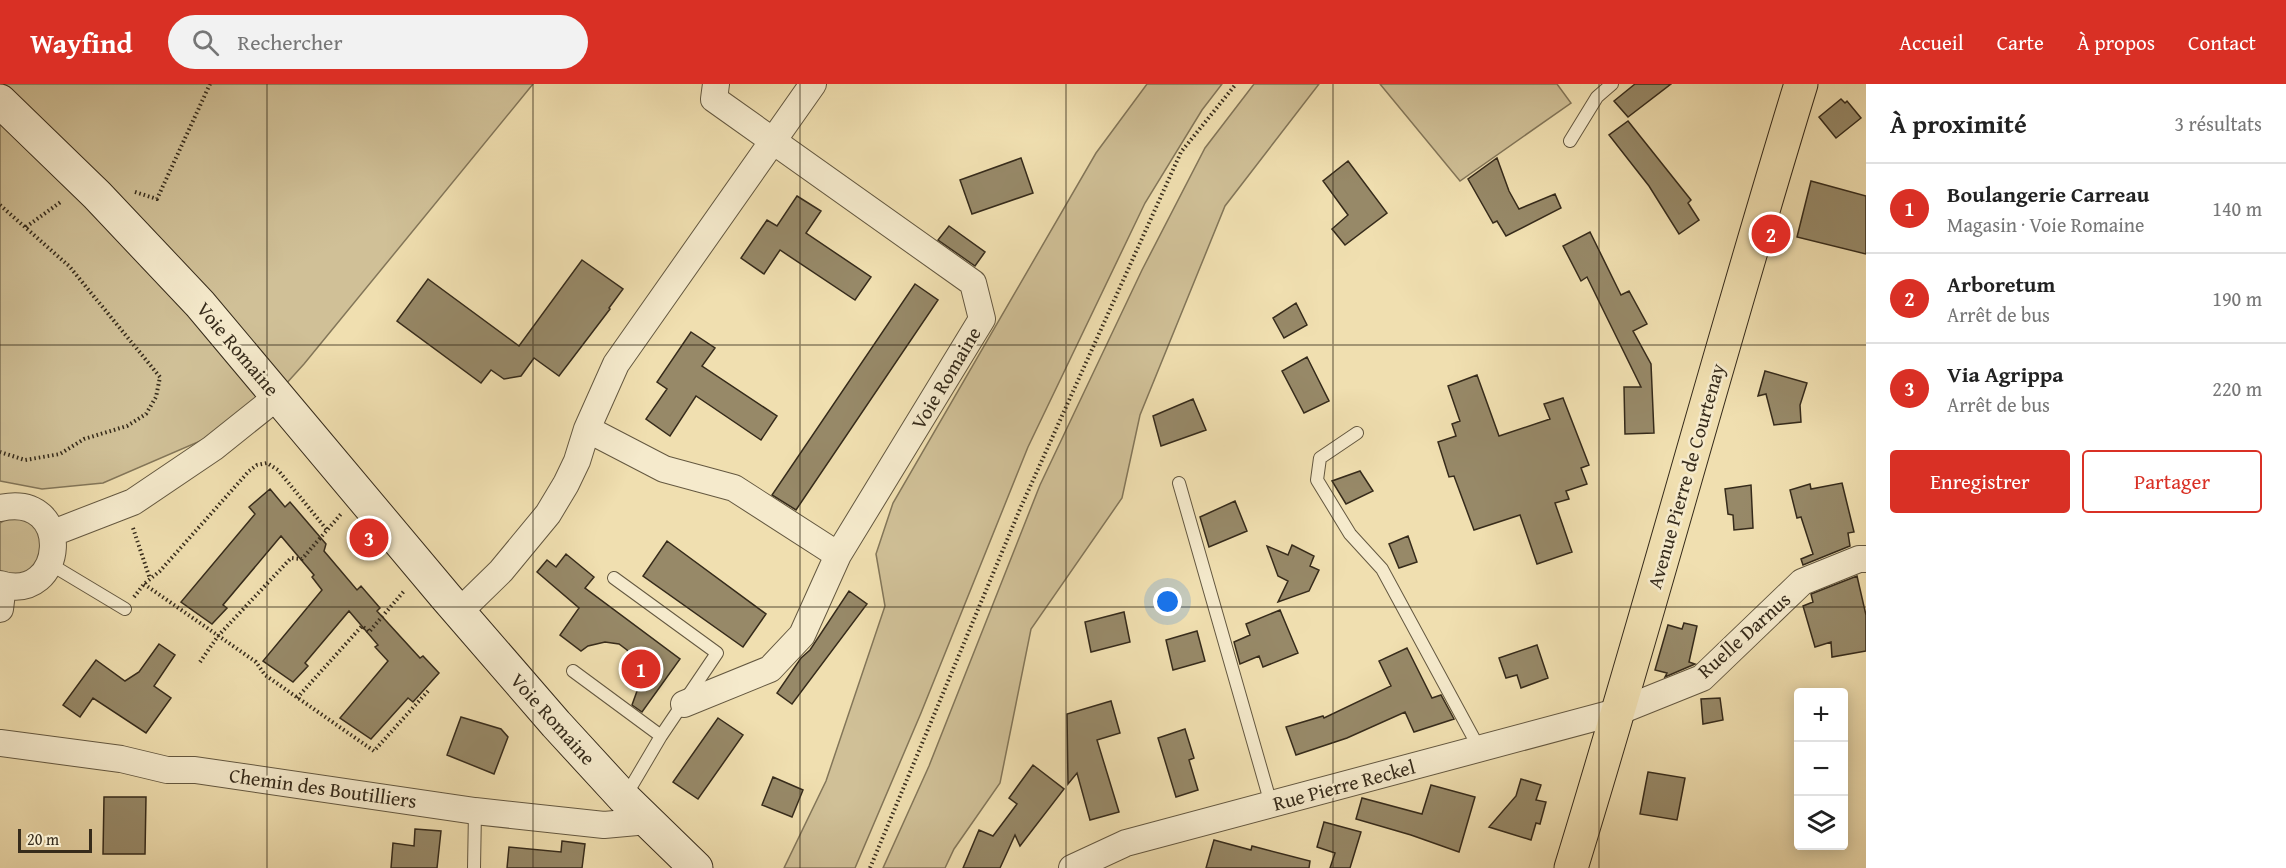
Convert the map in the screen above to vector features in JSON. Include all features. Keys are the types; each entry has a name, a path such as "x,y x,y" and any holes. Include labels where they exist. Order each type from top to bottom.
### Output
{"main road":[{"name":"Avenue Pierre de Courtenay","path":"1571,868 1620,711 1756,231 1801,84"},
{"name":"Voie Romaine","path":"0,101 148,247 200,304 459,612 624,798 696,868"}],"street":[{"name":"Voie Romaine","path":"684,704 770,669 802,635 838,555 982,319 973,283 714,99 716,84"},
{"path":"459,612 501,571 548,514 578,461 586,429 616,364 813,84"},
{"path":"53,533 133,502 213,448 278,396"},
{"path":"586,429 664,469 734,488 838,555"},
{"path":"0,508 11,506 30,510 46,521 53,533 55,545 50,564 39,578 1,593"},
{"name":"Ruelle Darnus","path":"1620,711 1701,678 1802,582 1859,559 1866,559"},
{"name":"Rue Pierre Reckel","path":"1071,868 1126,843 1620,711"},
{"name":"Chemin des Boutilliers","path":"0,743 121,759 167,770 195,770 475,811 604,825 648,821"}],"lane":[{"path":"1570,141 1597,97 1612,84"},
{"path":"1357,433 1320,458 1317,480 1350,534 1382,568 1479,748"},
{"path":"1179,483 1271,804"},
{"path":"50,564 125,609"},
{"path":"614,578 717,653 661,736 624,798"},
{"path":"573,671 661,736"},
{"path":"474,868 475,811"}],"path":[{"path":"26,227 85,184 125,189 157,199 210,84"},
{"path":"870,868 1020,509 1181,152 1236,84"},
{"path":"0,205 69,266 160,377 156,397 146,414 127,426 84,439 60,454 25,460 0,452"},
{"path":"125,609 144,584 160,571 249,471 257,465 267,463 278,470 327,530"},
{"path":"200,662 218,636 291,558 302,559 344,511"},
{"path":"132,525 150,579"},
{"path":"144,584 256,663 265,675 374,751 428,691"},
{"path":"297,698 362,626 369,632 408,587"}],"shaded area":[{"path":"0,84 533,84 304,364 256,417 103,483 42,489 0,481"},
{"path":"1147,84 1222,84 1202,110 1145,203 1028,447 921,713 855,868 784,868 826,781 885,606 876,554 893,503 1096,153"},
{"path":"1254,84 1319,84 1225,206 1140,415 1122,498 1031,629 1000,783 954,849 945,868 883,868 929,766 1040,485 1142,270 1205,148"},
{"path":"1380,84 1557,84 1571,103 1460,181"},
{"path":"8,518 30,520 46,544 31,573 8,576 0,571 0,523"}],"building":[{"path":"1635,84 1671,84 1628,117 1614,101"},
{"path":"1841,99 1845,103 1847,101 1861,118 1836,138 1819,117"},
{"path":"1628,121 1691,200 1688,203 1699,220 1679,234 1649,186 1609,135"},
{"path":"1021,158 1033,193 972,214 960,180"},
{"path":"1497,158 1509,191 1519,209 1555,194 1561,208 1506,236 1497,221 1493,223 1468,179"},
{"path":"1348,161 1387,213 1345,245 1332,229 1348,215 1323,181"},
{"path":"1811,181 1866,196 1866,254 1797,237"},
{"path":"797,196 821,211 806,233 871,277 855,300 780,250 764,274 741,258 767,220 777,226"},
{"path":"949,226 985,252 975,266 938,240"},
{"path":"1590,232 1621,295 1629,291 1647,324 1633,331 1651,364 1654,433 1625,434 1624,387 1641,387 1587,277 1581,281 1563,246"},
{"path":"582,260 623,289 559,376 534,358 521,376 504,379 491,370 481,383 397,321 428,279 519,346"},
{"path":"915,284 938,300 796,510 772,495"},
{"path":"1296,303 1307,325 1284,338 1273,318"},
{"path":"691,332 715,348 702,366 777,416 761,440 696,396 670,436 646,419 667,389 657,382"},
{"path":"1307,357 1329,401 1304,413 1282,371"},
{"path":"1765,371 1807,383 1800,405 1801,422 1774,425 1766,394 1758,396"},
{"path":"1477,375 1499,436 1550,419 1544,404 1563,398 1589,465 1581,468 1587,484 1566,491 1569,499 1555,503 1572,552 1537,564 1520,515 1474,530 1454,476 1449,477 1438,442 1456,436 1452,424 1460,421 1448,386"},
{"path":"1193,399 1206,430 1161,446 1153,416"},
{"path":"1360,471 1373,491 1346,504 1332,481"},
{"path":"1842,483 1854,532 1848,533 1850,546 1803,565 1801,559 1813,554 1801,517 1797,518 1790,490 1810,484 1811,489"},
{"path":"1751,485 1753,528 1734,530 1733,515 1728,514 1725,489"},
{"path":"270,489 285,507 290,502 326,544 324,551 357,590 361,586 380,608 377,611 420,658 423,656 439,673 413,702 408,698 371,739 340,718 388,661 375,647 378,645 349,611 305,663 308,666 293,682 263,661 322,590 312,577 314,575 281,536 223,605 227,608 212,624 181,602 255,514 249,507"},
{"path":"1235,501 1247,531 1209,547 1200,517"},
{"path":"1408,536 1417,562 1399,568 1389,544"},
{"path":"667,541 766,614 743,647 643,576"},
{"path":"1292,545 1314,556 1310,566 1319,570 1309,591 1278,602 1288,581 1278,576 1267,546 1288,555"},
{"path":"566,554 594,577 585,588 680,659 642,712 632,705 641,680 638,664 627,650 619,644 605,642 588,646 581,651 560,635 579,608 537,572 547,560 556,567"},
{"path":"1857,576 1866,615 1866,651 1832,657 1831,642 1815,647 1803,606 1813,602 1811,594"},
{"path":"849,591 867,604 792,704 777,693 801,658 810,650"},
{"path":"1280,610 1298,653 1263,667 1259,656 1240,664 1234,642 1250,635 1246,624"},
{"path":"1124,612 1130,642 1091,652 1085,622"},
{"path":"1684,623 1697,626 1689,662 1695,664 1665,677 1667,673 1655,670 1668,625 1682,629"},
{"path":"1197,631 1205,661 1173,670 1166,640"},
{"path":"159,644 175,655 154,686 171,698 146,733 93,698 80,717 63,705 96,660 125,681 139,672"},
{"path":"1537,645 1548,678 1521,688 1517,675 1506,678 1499,658"},
{"path":"1407,648 1432,698 1441,695 1454,719 1414,732 1405,712 1347,738 1296,755 1286,727 1323,716 1324,718 1391,686 1379,661"},
{"path":"1720,698 1723,720 1703,724 1701,699"},
{"path":"1111,701 1120,733 1097,740 1119,812 1090,820 1077,773 1068,784 1067,714"},
{"path":"461,717 501,729 508,737 494,774 447,755"},
{"path":"718,718 743,735 698,799 673,782"},
{"path":"1185,729 1194,758 1189,760 1198,790 1176,797 1158,738"},
{"path":"1033,765 1064,789 1020,846 1015,835 1000,868 963,868 979,830 993,836 1017,804 1009,798"},
{"path":"1648,772 1685,778 1677,820 1640,814"},
{"path":"773,777 803,790 792,817 762,805"},
{"path":"1521,779 1541,785 1536,800 1546,802 1540,824 1536,823 1531,840 1489,827 1516,796"},
{"path":"1431,785 1475,797 1459,852 1356,819 1362,798 1422,814"},
{"path":"104,797 146,797 145,854 103,854"},
{"path":"1324,822 1361,832 1350,868 1330,868 1335,853 1317,847"},
{"path":"415,829 441,831 437,868 391,868 393,843 414,846"},
{"path":"1214,840 1251,850 1252,846 1310,861 1309,868 1206,868"},
{"path":"562,841 585,844 582,868 507,868 509,847 561,852"}],"place":[{"name":"Arboretum","path":"1771,234"},
{"name":"Via Agrippa","path":"369,538"},
{"name":"Boulangerie Carreau","path":"641,669"}]}
